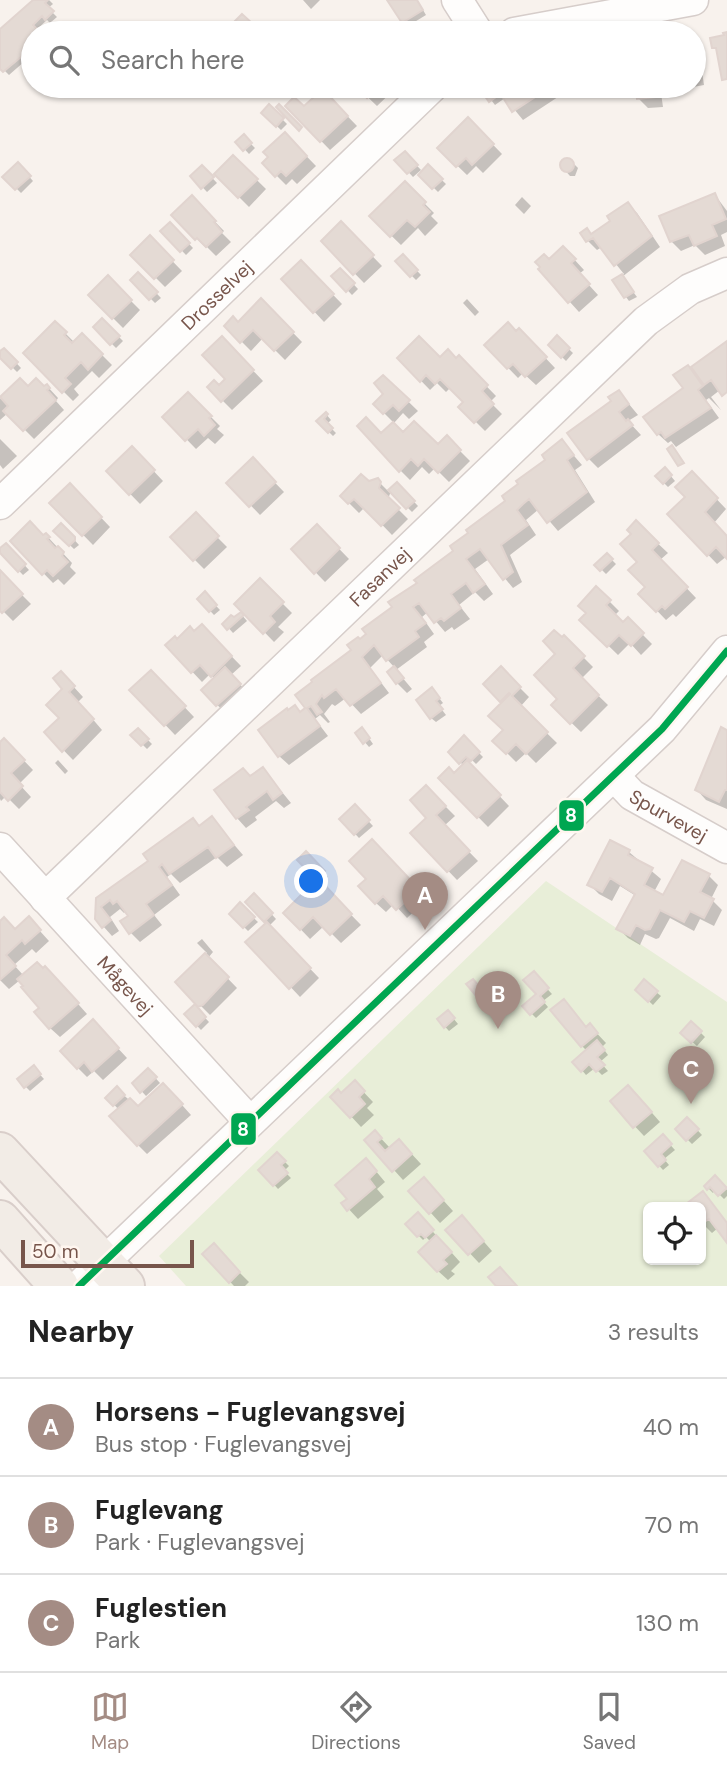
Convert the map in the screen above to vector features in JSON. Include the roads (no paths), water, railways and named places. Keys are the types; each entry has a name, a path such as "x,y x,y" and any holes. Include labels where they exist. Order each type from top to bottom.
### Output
{"main road":[{"path":"0,1152 103,1278"},
{"path":"0,1220 59,1286"}],"street":[{"path":"457,0 470,21"},
{"path":"579,21 692,0"},
{"name":"Drosselvej","path":"0,504 421,98"},
{"name":"Fasanvej","path":"45,898 646,321 690,289 727,273"},
{"path":"103,1278 250,1122 662,729 727,650"},
{"name":"Spurvevej","path":"614,776 632,795 727,848"},
{"name":"Mågevej","path":"0,848 250,1122"}],"place":[{"name":"Horsens - Fuglevangsvej","path":"425,930"},
{"name":"Fuglevang","path":"498,1029"},
{"name":"Fuglestien","path":"691,1104"}]}
